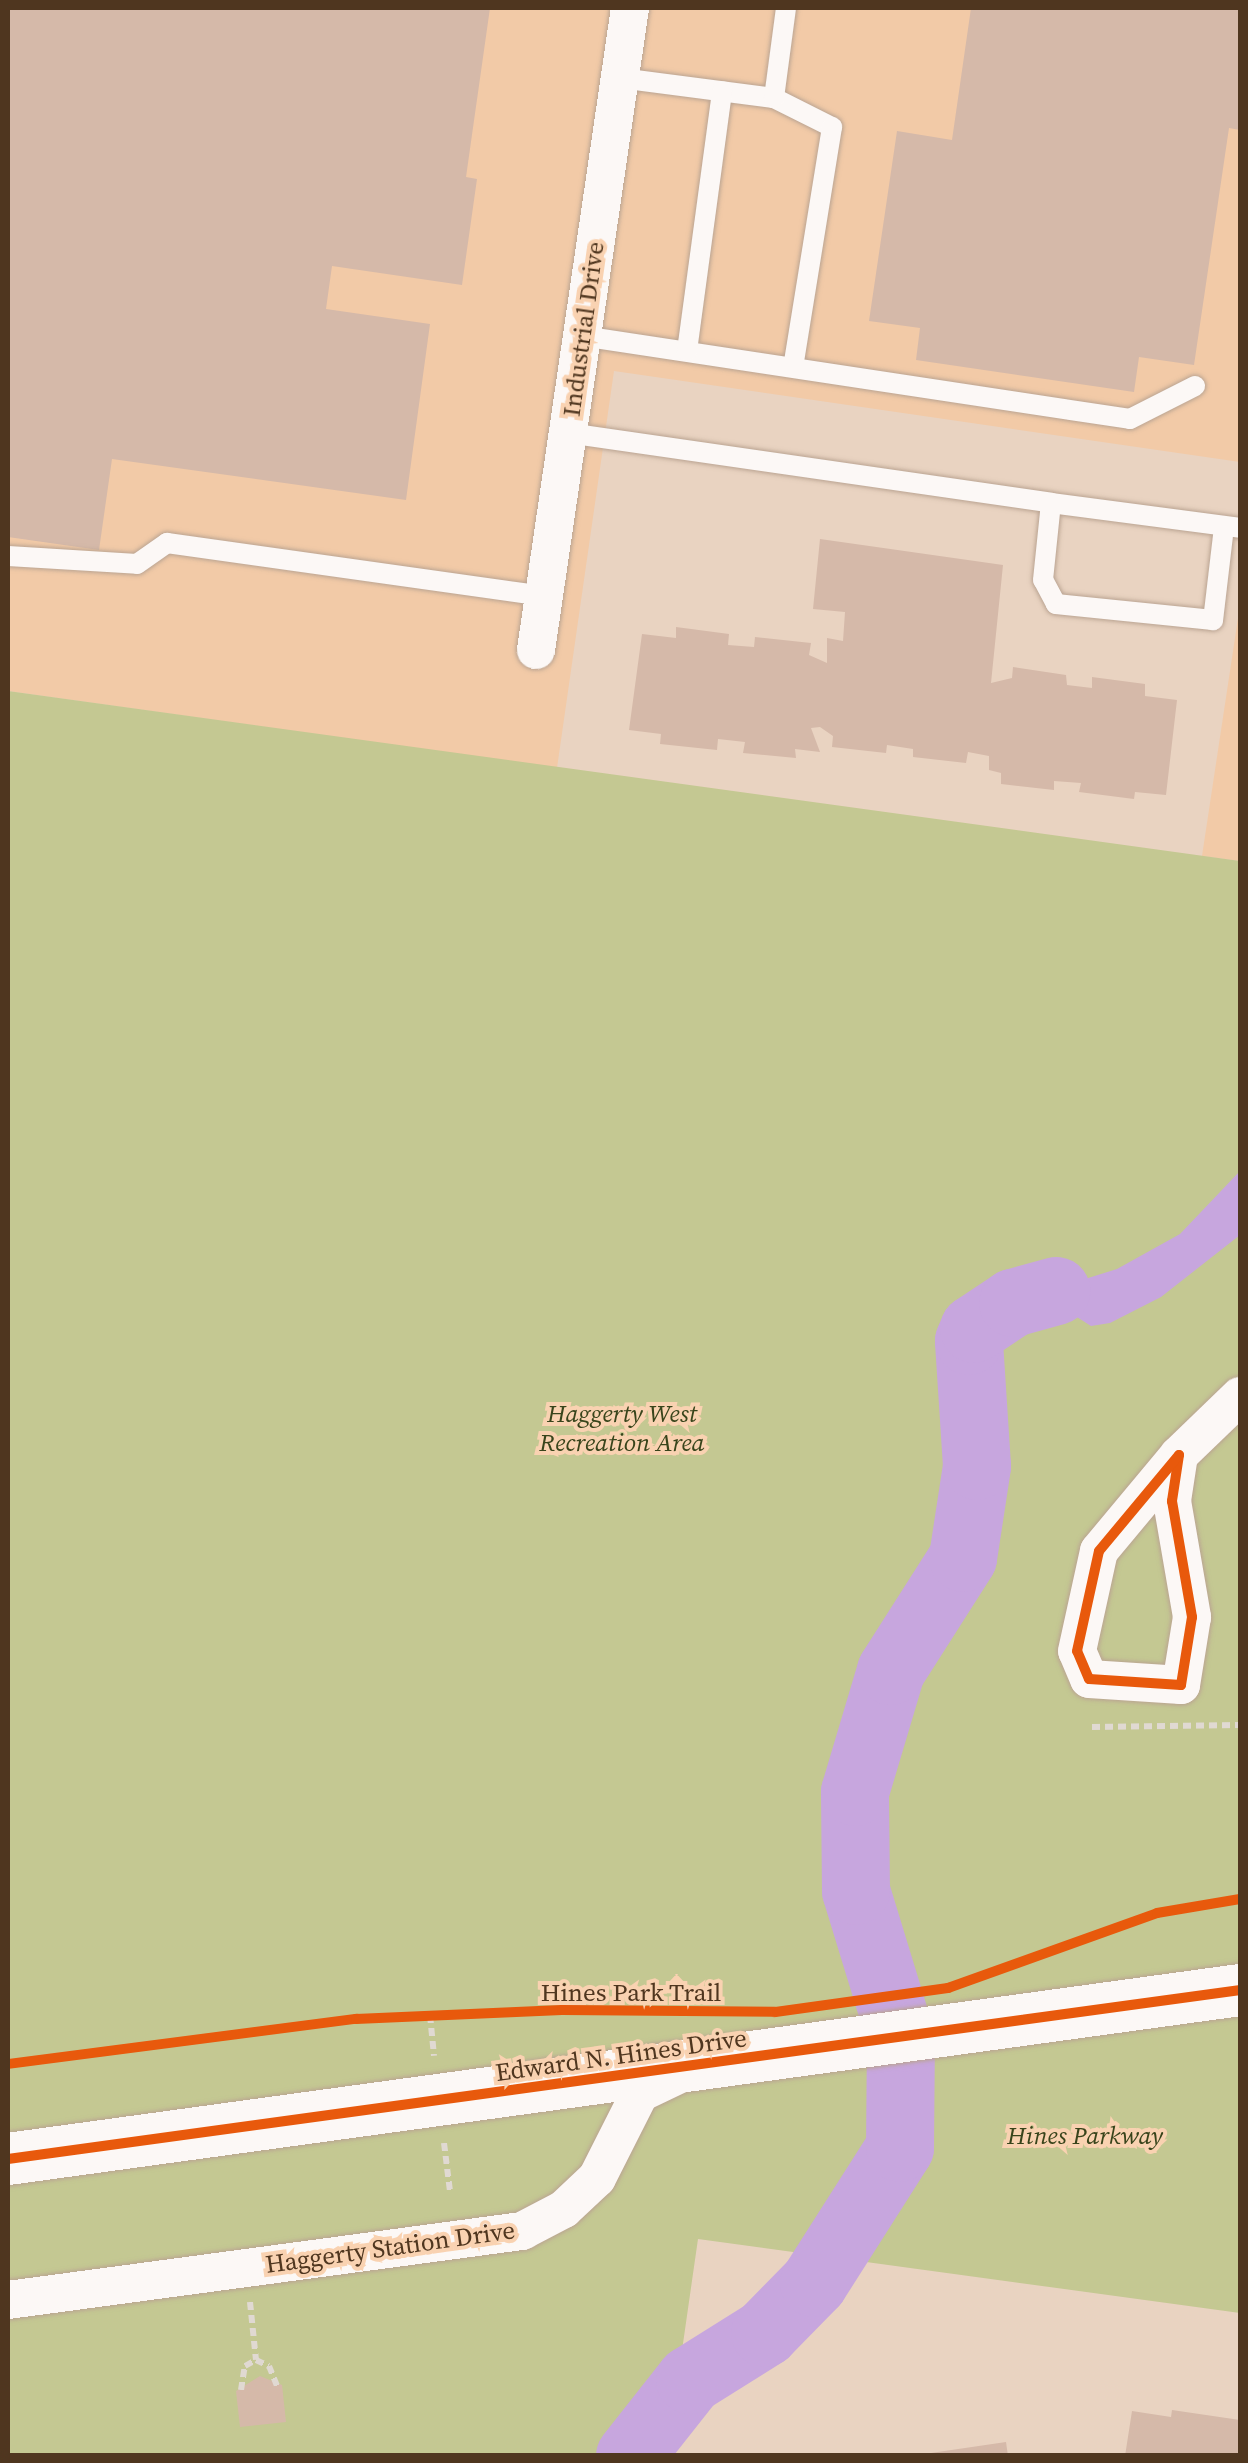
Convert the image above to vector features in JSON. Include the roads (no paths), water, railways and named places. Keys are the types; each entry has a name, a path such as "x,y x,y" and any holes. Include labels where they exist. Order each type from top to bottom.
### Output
{"street":[{"name":"Industrial Drive","path":"536,650 630,8"},
{"path":"1179,1455 1172,1500 1192,1616 1181,1684 1089,1679 1078,1651 1099,1551 1179,1455 1240,1396"},
{"name":"Edward N. Hines Drive","path":"8,2159 1240,1990"},
{"name":"Haggerty Station Drive","path":"8,2300 522,2231 564,2209 597,2178 640,2093 699,2065"}],"lane":[{"path":"774,98 786,8"},
{"path":"620,78 774,98 832,127 792,368"},
{"path":"687,351 722,91"},
{"path":"582,336 1130,419 1195,386"},
{"path":"568,433 1232,528 1213,620 1056,604 1043,580 1052,503"},
{"path":"8,556 137,564 167,543 544,596"}],"waterway":[{"path":"630,2456 690,2380 765,2333 814,2283 900,2148 901,2038 856,1891 855,1792 891,1671 963,1558 977,1466 969,1341 974,1329 1013,1303 1056,1291"}],"park label":[{"name":"Haggerty West Recreation Area","path":"622,1428"},
{"name":"Hines Parkway","path":"1085,2135"}]}
